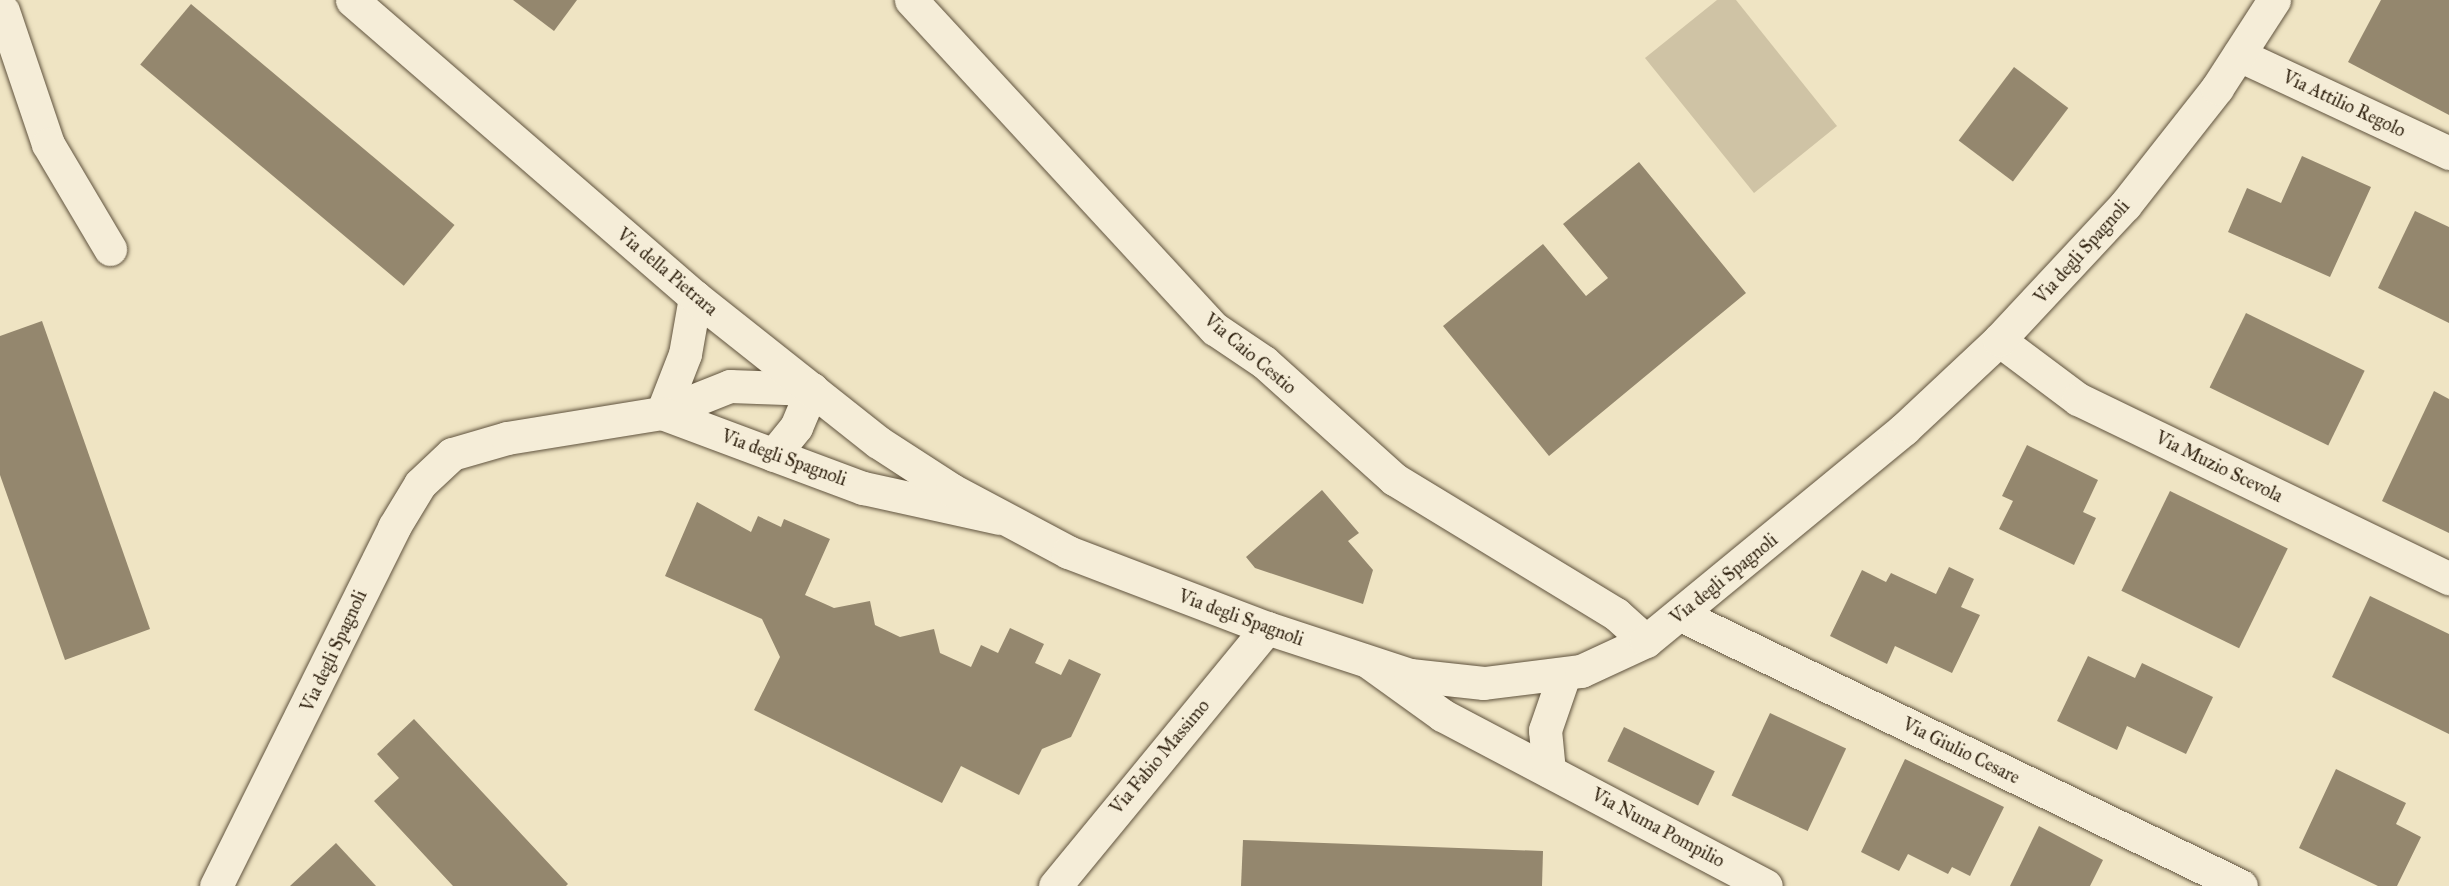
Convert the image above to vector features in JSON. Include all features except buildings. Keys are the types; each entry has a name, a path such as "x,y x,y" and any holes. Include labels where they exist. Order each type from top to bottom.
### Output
{"street":[{"name":"Via della Pietrara","path":"352,0 695,297 908,462 1002,519"},
{"name":"Via Caio Cestio","path":"911,0 1215,329 1264,362 1394,479 1616,614 1646,641"},
{"name":"Via degli Spagnoli","path":"216,886 394,527 429,474 452,454 478,445 662,413 773,455 896,497 1002,519 1120,573 1267,628 1370,663 1451,681 1500,683 1564,675 1646,641 1681,615 1904,429 2000,340 2152,173 2239,55 2274,0"},
{"path":"9,8 48,144 110,249"},
{"name":"Via Attilio Regolo","path":"2239,55 2449,153"},
{"path":"662,413 685,354 695,297"},
{"name":"Via Muzio Scevola","path":"2000,340 2078,399 2449,578"},
{"path":"662,413 730,386 812,389 796,427 773,455"},
{"name":"Via Giulio Cesare","path":"1681,615 2241,886"},
{"name":"Via Fabio Massimo","path":"1055,886 1267,628"},
{"name":"Via Numa Pompilio","path":"1370,663 1442,715 1766,886"},
{"path":"1549,771 1545,730 1564,675"}],"shaded area":[{"path":"1717,0 1736,0 1837,126 1754,193 1645,58"}]}
